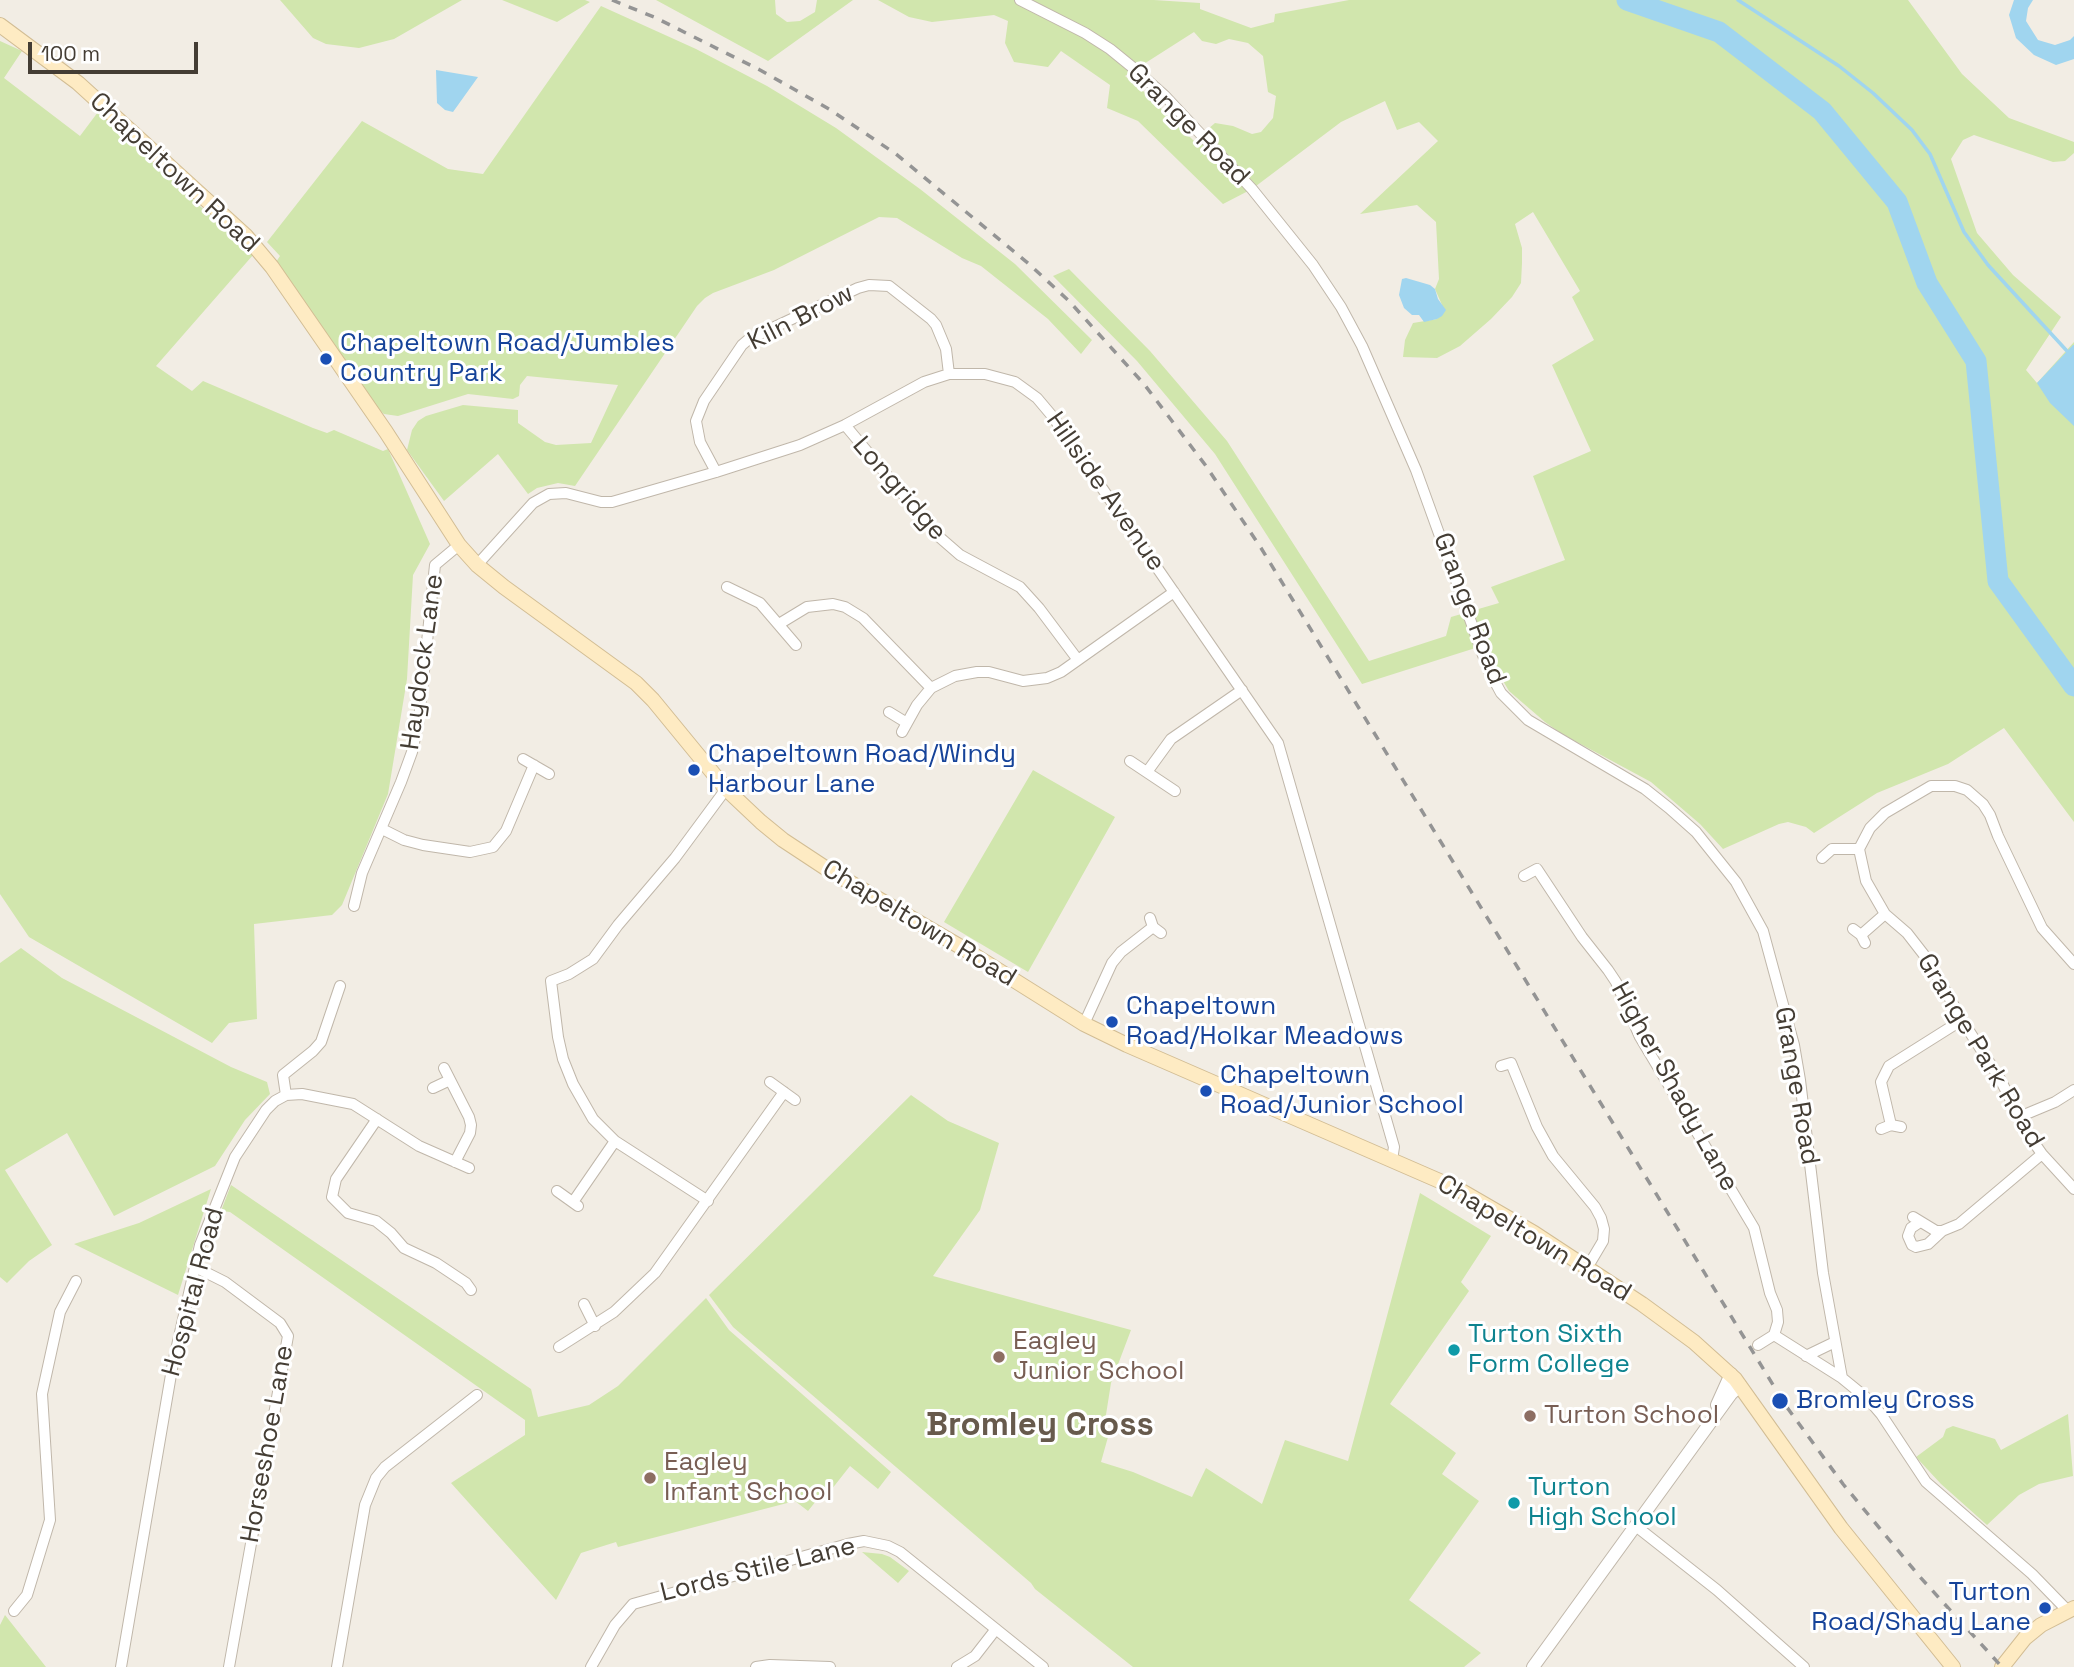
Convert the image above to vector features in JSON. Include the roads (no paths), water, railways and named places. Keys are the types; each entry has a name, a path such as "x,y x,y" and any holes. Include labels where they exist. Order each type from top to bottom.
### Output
{"main road":[{"name":"Chapeltown Road","path":"0,25 78,83 144,141 260,251 386,432 459,545 477,565 636,683 726,789 783,840 1084,1024 1483,1202 1587,1268 1694,1342 1736,1380 1840,1528 1953,1667"},
{"path":"2002,1667 2025,1638 2040,1625 2070,1609"}],"street":[{"name":"Grange Road","path":"1020,0 1110,48 1165,96 1252,189 1313,265 1341,307 1362,346 1416,470 1484,657 1501,693 1528,720 1628,778 1661,802 1696,832 1736,882 1763,931 1794,1045 1823,1273 1842,1378"},
{"name":"Kiln Brow","path":"716,472 700,442 696,421 704,401 742,345 858,288 869,285 889,286 931,319 946,349 949,374"},
{"name":"Hillside Avenue","path":"477,565 533,503 541,498 566,493 601,502 612,502 716,472 800,445 845,425 924,382 949,374 985,374 1001,376 1015,382 1037,398 1054,417 1271,730 1284,761 1394,1147 1392,1160"},
{"name":"Longridge","path":"845,425 937,535 960,555 1020,587 1078,660"},
{"name":"Haydock Lane","path":"354,906 362,873 405,772 419,719 435,565 459,545"},
{"path":"727,587 760,603 796,645"},
{"path":"889,712 904,727 922,696 931,688 955,676 989,672 1023,681 1061,672 1174,592"},
{"path":"779,624 807,607 833,604 845,607 863,618 931,688"},
{"path":"1147,772 1171,738 1242,690"},
{"path":"523,759 549,774"},
{"path":"1130,761 1175,791"},
{"path":"382,829 404,840 423,845 470,852 493,847 506,831 534,765"},
{"path":"1820,841 1826,854 1859,849 1870,828 1885,813 1931,786 1955,786 1967,790 1983,804 2042,928 2074,964"},
{"path":"708,1201 615,1141 593,1119 568,1072 558,1037 551,981 593,959 675,858 726,789"},
{"name":"Grange Park Road","path":"1859,849 1866,881 1885,914 1918,946 2042,1154 2074,1189"},
{"name":"Higher Shady Lane","path":"1524,876 1536,869 1616,982 1640,1037 1754,1228 1770,1293 1777,1310 1778,1322 1774,1335"},
{"path":"1859,936 1885,914"},
{"path":"1084,1024 1112,963 1121,952 1155,926"},
{"path":"340,986 321,1042 283,1075 286,1096 308,1095 353,1104 412,1142 469,1168"},
{"path":"1891,1127 1881,1082 1889,1066 1962,1020"},
{"path":"1502,1066 1511,1063 1537,1126 1553,1156 1601,1218 1604,1241 1587,1268"},
{"path":"444,1068 471,1125 470,1133 455,1162"},
{"path":"433,1088 450,1080"},
{"path":"770,1082 796,1100"},
{"path":"2019,1117 2074,1090"},
{"path":"558,1347 595,1326 629,1300 655,1273 784,1092"},
{"name":"Hospital Road","path":"121,1667 173,1363 200,1245 235,1157 266,1110 275,1101 286,1096"},
{"path":"377,1119 336,1178 332,1197 348,1213 376,1221 404,1248 461,1275 471,1290"},
{"path":"557,1191 576,1204 615,1141"},
{"path":"1942,1231 1930,1229 1916,1220 1908,1237 1912,1245 1922,1247 1942,1231 1966,1220 2042,1154"},
{"name":"Horseshoe Lane","path":"195,1267 225,1282 281,1323 288,1336 229,1667"},
{"path":"14,1611 27,1595 50,1520 42,1394 60,1312 76,1281"},
{"path":"584,1304 595,1326"},
{"path":"1758,1345 1774,1335 1842,1378 1869,1400 1926,1482 2070,1609"},
{"path":"1806,1356 1835,1342"},
{"path":"1535,1666 1709,1425 1736,1380"},
{"path":"337,1667 365,1505 376,1478 386,1467 477,1395"},
{"path":"1637,1527 1717,1590 1804,1667"},
{"name":"Lords Stile Lane","path":"591,1667 615,1625 633,1604 864,1541 877,1542 900,1552 1043,1667"},
{"path":"957,1667 975,1656 996,1629"},
{"path":"755,1667 830,1667"}],"water":[{"path":"2014,0 2033,0 2028,8 2026,21 2038,40 2055,45 2074,36 2074,59 2056,65 2034,55 2016,38 2009,15"},
{"path":"436,70 478,77 453,112 445,110 437,103"},
{"path":"1406,278 1435,289 1446,310 1442,316 1424,322 1419,315 1412,315 1404,308 1399,295 1402,279"},
{"path":"2073,345 2074,426 2050,403 2037,383"}],"waterway":[{"path":"1627,0 1719,32 1822,111 1897,202 1927,283 1976,361 1998,581 2074,686"},
{"path":"1738,0 1839,66 1873,93 1912,130 1930,154 1964,232 1988,265 2067,351"}],"railway":[{"path":"612,0 654,17 760,70 829,109 896,154 1029,264 1069,301 1144,384 1206,466 1261,548 1786,1406 1843,1484 1920,1577 2002,1667"}],"place":[{"name":"Chapeltown Road/Jumbles Country Park","path":"326,359"},
{"name":"Chapeltown Road/Windy Harbour Lane","path":"694,770"},
{"name":"Chapeltown Road/Holkar Meadows","path":"1112,1022"},
{"name":"Chapeltown Road/Junior School","path":"1206,1091"},
{"name":"Turton Sixth Form College","path":"1454,1350"},
{"name":"Eagley Junior School","path":"999,1357"},
{"name":"Bromley Cross","path":"1780,1401"},
{"name":"Turton School","path":"1530,1416"},
{"name":"Eagley Infant School","path":"650,1478"},
{"name":"Turton High School","path":"1514,1503"},
{"name":"Turton Road/Shady Lane","path":"2045,1608"}],"district":[{"name":"Bromley Cross","path":"1040,1426"}]}
